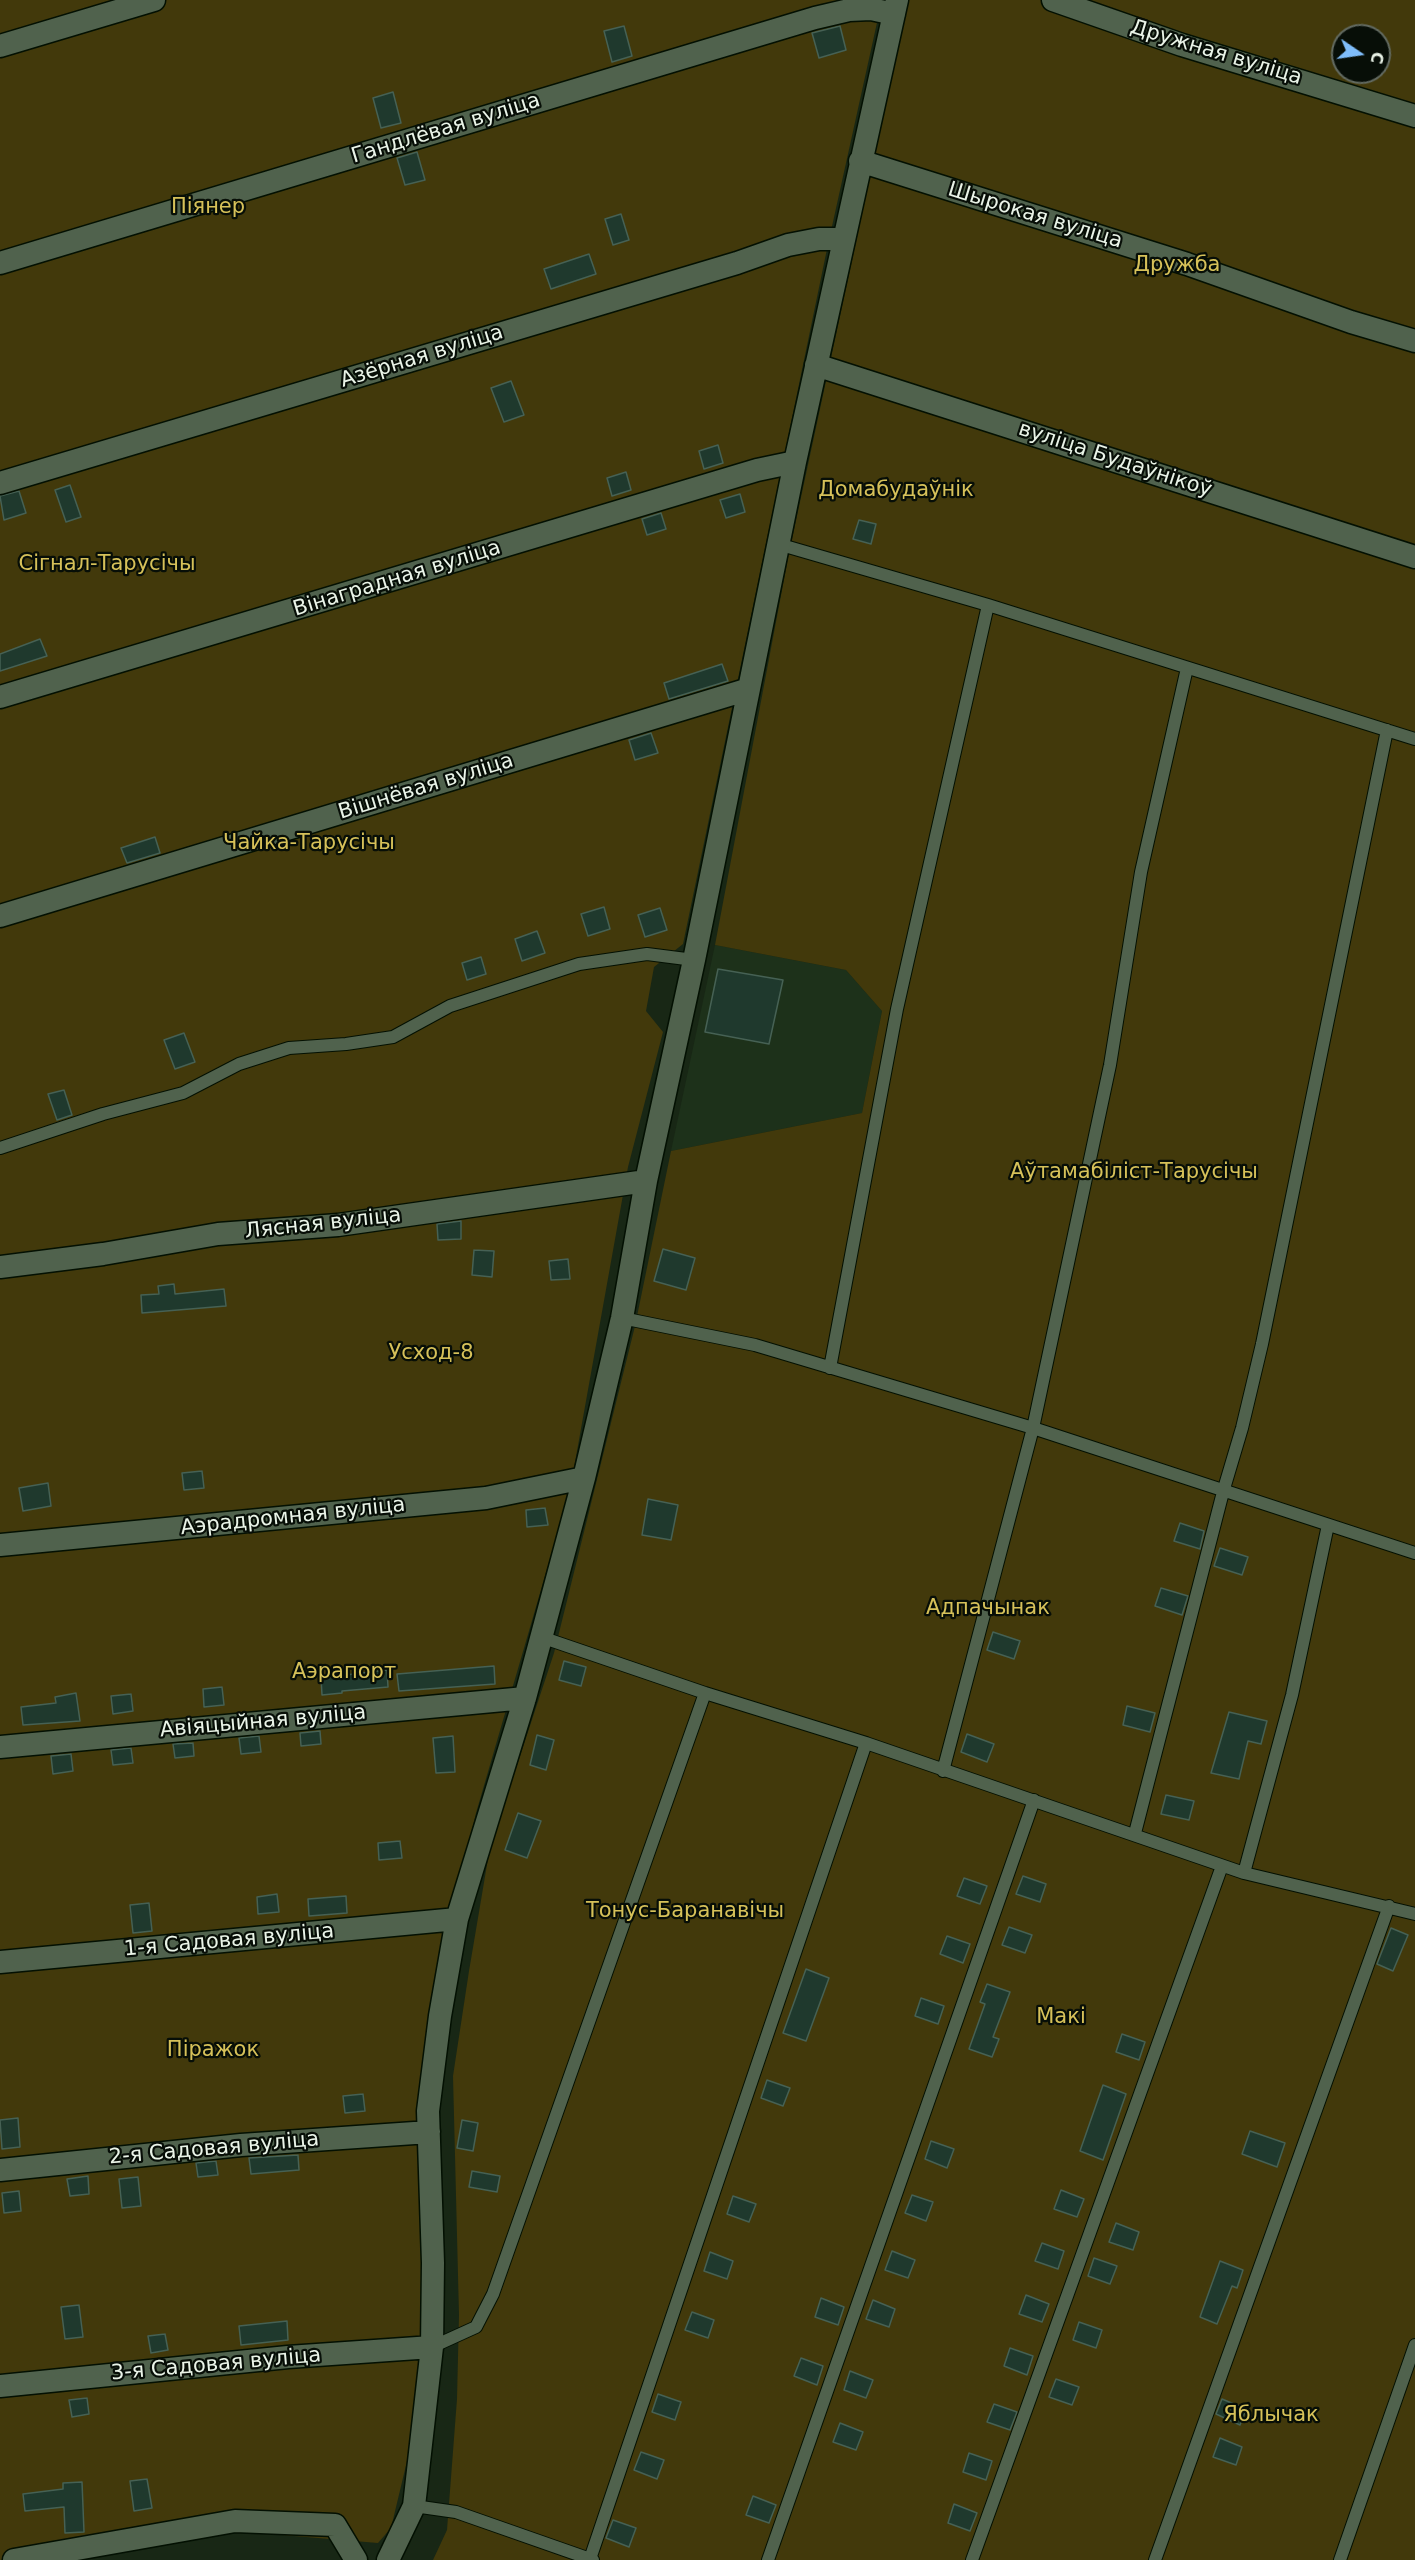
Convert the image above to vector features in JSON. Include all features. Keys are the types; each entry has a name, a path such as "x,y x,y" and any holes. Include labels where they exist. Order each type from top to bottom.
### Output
{"street":[{"path":"0,46 154,0"},
{"name":"Дружная вуліца","path":"1053,0 1182,45 1415,116"},
{"path":"388,2560 414,2506 432,2347 433,2263 428,2111 440,2016 457,1919 525,1698 584,1478 622,1318 646,1180 694,960 795,462 895,7"},
{"name":"Гандлёвая вуліца","path":"0,263 815,18 849,10 895,7"},
{"name":"Шырокая вуліца","path":"860,161 1187,264 1352,322 1415,341"},
{"name":"Азёрная вуліца","path":"0,483 726,267 788,245 819,239 844,239"},
{"name":"вуліца Будаўнікоў","path":"816,365 1415,556"},
{"name":"Вінаградная вуліца","path":"0,697 746,474 795,462"},
{"name":"Вішнёвая вуліца","path":"0,916 749,689"},
{"name":"Лясная вуліца","path":"0,1267 103,1254 218,1234 338,1225 646,1180"},
{"name":"Аэрадромная вуліца","path":"0,1545 486,1498 584,1478"},
{"name":"Авіяцыйная вуліца","path":"0,1747 525,1698"},
{"name":"1-я Садовая вуліца","path":"0,1962 457,1919"},
{"name":"2-я Садовая вуліца","path":"0,2170 241,2145 429,2132"},
{"name":"3-я Садовая вуліца","path":"0,2386 288,2357 432,2347"},
{"path":"14,2560 235,2521 335,2525 356,2560"}],"lane":[{"path":"778,544 988,606 1415,739"},
{"path":"830,1368 897,1009 988,606"},
{"path":"943,1771 1033,1428 1110,1065 1141,872 1187,668"},
{"path":"1135,1833 1262,1344 1388,730"},
{"path":"0,1148 103,1114 183,1094 239,1064 289,1048 346,1044 393,1037 450,1006 579,964 647,954 694,960"},
{"path":"622,1318 755,1345 1033,1428 1415,1553"},
{"path":"1244,1873 1292,1695 1328,1526"},
{"path":"541,1636 705,1693 866,1743 943,1771 1135,1833 1244,1873 1415,1914"},
{"path":"432,2347 476,2327 493,2294 705,1693"},
{"path":"414,2506 456,2512 592,2559 866,1743"},
{"path":"768,2560 1034,1800"},
{"path":"972,2560 1222,1866"},
{"path":"1155,2560 1389,1906"},
{"path":"1340,2560 1415,2345"}],"shaded area":[{"path":"715,945 846,970 882,1011 862,1113 671,1151"}],"green space":[{"path":"0,0 882,0 827,249 683,944 654,967 646,1011 663,1032 628,1167 570,1490 476,1813 445,1945 423,2336 408,2457 391,2528 378,2543 234,2531 68,2560 0,2560"},
{"path":"908,0 1415,0 1415,2560 433,2560 447,2530 457,2399 459,2315 453,2076 469,1971 490,1847 554,1653 635,1326 671,1151 862,1113 882,1011 846,970 715,945 789,553"}],"building":[{"path":"624,26 632,56 612,62 604,31"},
{"path":"840,26 846,50 819,58 812,33"},
{"path":"393,92 401,123 381,128 373,98"},
{"path":"417,152 425,180 405,185 397,158"},
{"path":"621,214 629,240 613,245 605,219"},
{"path":"589,254 596,274 551,289 544,269"},
{"path":"511,381 524,415 504,422 491,388"},
{"path":"718,445 723,463 704,469 699,451"},
{"path":"626,472 631,490 612,496 607,478"},
{"path":"70,485 81,517 66,522 55,490"},
{"path":"19,491 26,513 4,520 0,496"},
{"path":"740,494 745,512 726,518 720,500"},
{"path":"661,513 666,529 647,535 642,519"},
{"path":"859,520 876,524 871,544 853,539"},
{"path":"40,639 47,656 0,671 0,654"},
{"path":"722,664 728,681 669,699 664,683"},
{"path":"651,733 658,753 635,760 629,740"},
{"path":"155,837 160,853 127,863 121,848"},
{"path":"604,907 610,929 588,936 581,914"},
{"path":"660,908 667,930 645,937 638,915"},
{"path":"537,931 545,953 522,961 515,939"},
{"path":"481,957 486,974 467,980 462,963"},
{"path":"718,969 783,980 769,1044 705,1032"},
{"path":"184,1033 195,1062 175,1069 164,1040"},
{"path":"64,1090 72,1115 57,1120 48,1094"},
{"path":"461,1221 461,1239 438,1240 437,1224"},
{"path":"663,1249 695,1258 686,1290 654,1281"},
{"path":"474,1250 494,1251 492,1277 472,1275"},
{"path":"568,1259 570,1279 551,1280 549,1261"},
{"path":"174,1284 175,1294 224,1289 226,1306 142,1313 141,1295 159,1294 158,1286"},
{"path":"202,1471 204,1488 184,1490 182,1473"},
{"path":"48,1483 51,1506 23,1511 19,1488"},
{"path":"648,1499 678,1505 671,1540 642,1535"},
{"path":"545,1508 548,1525 527,1527 526,1510"},
{"path":"1180,1523 1204,1531 1200,1549 1174,1541"},
{"path":"1220,1548 1248,1557 1242,1575 1214,1566"},
{"path":"1161,1588 1188,1596 1182,1615 1155,1606"},
{"path":"993,1632 1020,1641 1014,1659 987,1650"},
{"path":"564,1661 586,1667 581,1686 559,1680"},
{"path":"494,1666 495,1684 399,1691 397,1674"},
{"path":"387,1670 388,1687 322,1695 321,1678"},
{"path":"222,1687 224,1705 204,1707 203,1689"},
{"path":"76,1693 80,1721 23,1725 21,1707 56,1703 55,1697"},
{"path":"131,1694 133,1711 113,1714 111,1696"},
{"path":"1127,1706 1155,1713 1150,1732 1123,1725"},
{"path":"1229,1712 1267,1721 1261,1744 1248,1741 1239,1779 1211,1773"},
{"path":"320,1731 321,1744 301,1746 300,1733"},
{"path":"967,1734 994,1744 987,1762 961,1752"},
{"path":"537,1735 554,1740 546,1770 530,1765"},
{"path":"259,1736 261,1752 241,1754 239,1738"},
{"path":"453,1736 455,1772 436,1773 433,1738"},
{"path":"193,1743 194,1756 175,1758 173,1744"},
{"path":"131,1748 133,1763 113,1765 111,1750"},
{"path":"71,1754 73,1771 53,1774 51,1756"},
{"path":"1166,1795 1194,1801 1189,1820 1161,1814"},
{"path":"518,1813 541,1821 527,1858 505,1850"},
{"path":"400,1841 402,1858 379,1860 378,1843"},
{"path":"1023,1876 1046,1884 1040,1902 1016,1894"},
{"path":"964,1878 987,1886 980,1904 957,1896"},
{"path":"277,1894 279,1912 258,1914 257,1897"},
{"path":"346,1896 347,1913 309,1916 308,1899"},
{"path":"149,1903 152,1931 133,1933 130,1905"},
{"path":"1009,1927 1032,1935 1025,1953 1002,1945"},
{"path":"1391,1928 1408,1935 1393,1971 1377,1964"},
{"path":"947,1936 970,1944 963,1963 940,1954"},
{"path":"806,1969 829,1978 806,2041 783,2033"},
{"path":"987,1984 1010,1992 993,2037 999,2039 992,2057 969,2049 985,2004 980,2002"},
{"path":"921,1998 944,2006 938,2024 915,2016"},
{"path":"1122,2034 1145,2042 1139,2060 1116,2052"},
{"path":"767,2080 790,2088 783,2106 761,2098"},
{"path":"1103,2085 1126,2094 1103,2160 1080,2151"},
{"path":"363,2094 365,2111 345,2113 343,2096"},
{"path":"18,2118 20,2147 2,2149 0,2120"},
{"path":"462,2120 478,2123 473,2151 457,2148"},
{"path":"1250,2131 1285,2143 1277,2167 1242,2154"},
{"path":"931,2141 954,2149 947,2168 925,2159"},
{"path":"298,2155 299,2170 251,2174 249,2158"},
{"path":"216,2161 218,2175 198,2177 196,2163"},
{"path":"472,2171 500,2176 497,2192 469,2187"},
{"path":"88,2176 89,2194 70,2196 67,2179"},
{"path":"138,2177 141,2206 122,2208 119,2179"},
{"path":"1061,2190 1084,2199 1077,2217 1054,2209"},
{"path":"19,2191 21,2211 4,2213 2,2193"},
{"path":"912,2195 933,2202 926,2221 905,2213"},
{"path":"733,2196 756,2204 749,2222 727,2214"},
{"path":"1116,2223 1139,2232 1133,2250 1109,2242"},
{"path":"1042,2243 1064,2251 1058,2269 1035,2261"},
{"path":"892,2251 915,2260 908,2278 885,2270"},
{"path":"710,2252 733,2261 727,2279 704,2271"},
{"path":"1094,2258 1117,2266 1110,2284 1088,2276"},
{"path":"1220,2261 1243,2270 1237,2288 1232,2286 1217,2324 1200,2317"},
{"path":"1026,2295 1049,2304 1042,2322 1019,2314"},
{"path":"821,2298 844,2307 838,2325 815,2317"},
{"path":"873,2300 895,2309 889,2327 866,2319"},
{"path":"79,2305 83,2337 65,2339 61,2307"},
{"path":"692,2312 714,2320 708,2338 685,2330"},
{"path":"287,2321 288,2340 241,2345 239,2326"},
{"path":"1079,2322 1102,2330 1096,2348 1073,2340"},
{"path":"165,2334 168,2350 151,2353 148,2336"},
{"path":"1010,2348 1033,2356 1027,2375 1004,2366"},
{"path":"801,2358 823,2366 817,2385 794,2376"},
{"path":"850,2371 873,2380 866,2398 844,2390"},
{"path":"1056,2379 1079,2387 1072,2405 1049,2397"},
{"path":"658,2394 681,2402 675,2420 652,2412"},
{"path":"87,2398 89,2414 72,2417 69,2400"},
{"path":"1222,2399 1246,2409 1240,2425 1216,2414"},
{"path":"994,2404 1017,2412 1010,2430 987,2422"},
{"path":"840,2423 863,2432 856,2450 833,2442"},
{"path":"1220,2438 1242,2447 1236,2465 1213,2457"},
{"path":"641,2452 664,2460 657,2479 634,2470"},
{"path":"969,2453 992,2461 986,2480 963,2472"},
{"path":"147,2479 152,2508 134,2511 130,2481"},
{"path":"82,2482 84,2532 65,2533 64,2507 25,2511 23,2494 63,2489 63,2483"},
{"path":"753,2496 776,2505 769,2523 746,2515"},
{"path":"954,2504 977,2513 970,2531 948,2523"},
{"path":"613,2520 636,2528 629,2547 606,2538"}],"park label":[{"name":"Піянер","path":"208,208"},
{"name":"Дружба","path":"1177,266"},
{"name":"Домабудаўнік","path":"896,491"},
{"name":"Сігнал-Тарусічы","path":"107,565"},
{"name":"Чайка-Тарусічы","path":"309,844"},
{"name":"Аўтамабіліст-Тарусічы","path":"1134,1173"},
{"name":"Усход-8","path":"431,1354"},
{"name":"Адпачынак","path":"988,1609"},
{"name":"Аэрапорт","path":"344,1673"},
{"name":"Тонус-Баранавічы","path":"685,1912"},
{"name":"Макі","path":"1061,2018"},
{"name":"Піражок","path":"213,2051"},
{"name":"Яблычак","path":"1271,2416"}]}
